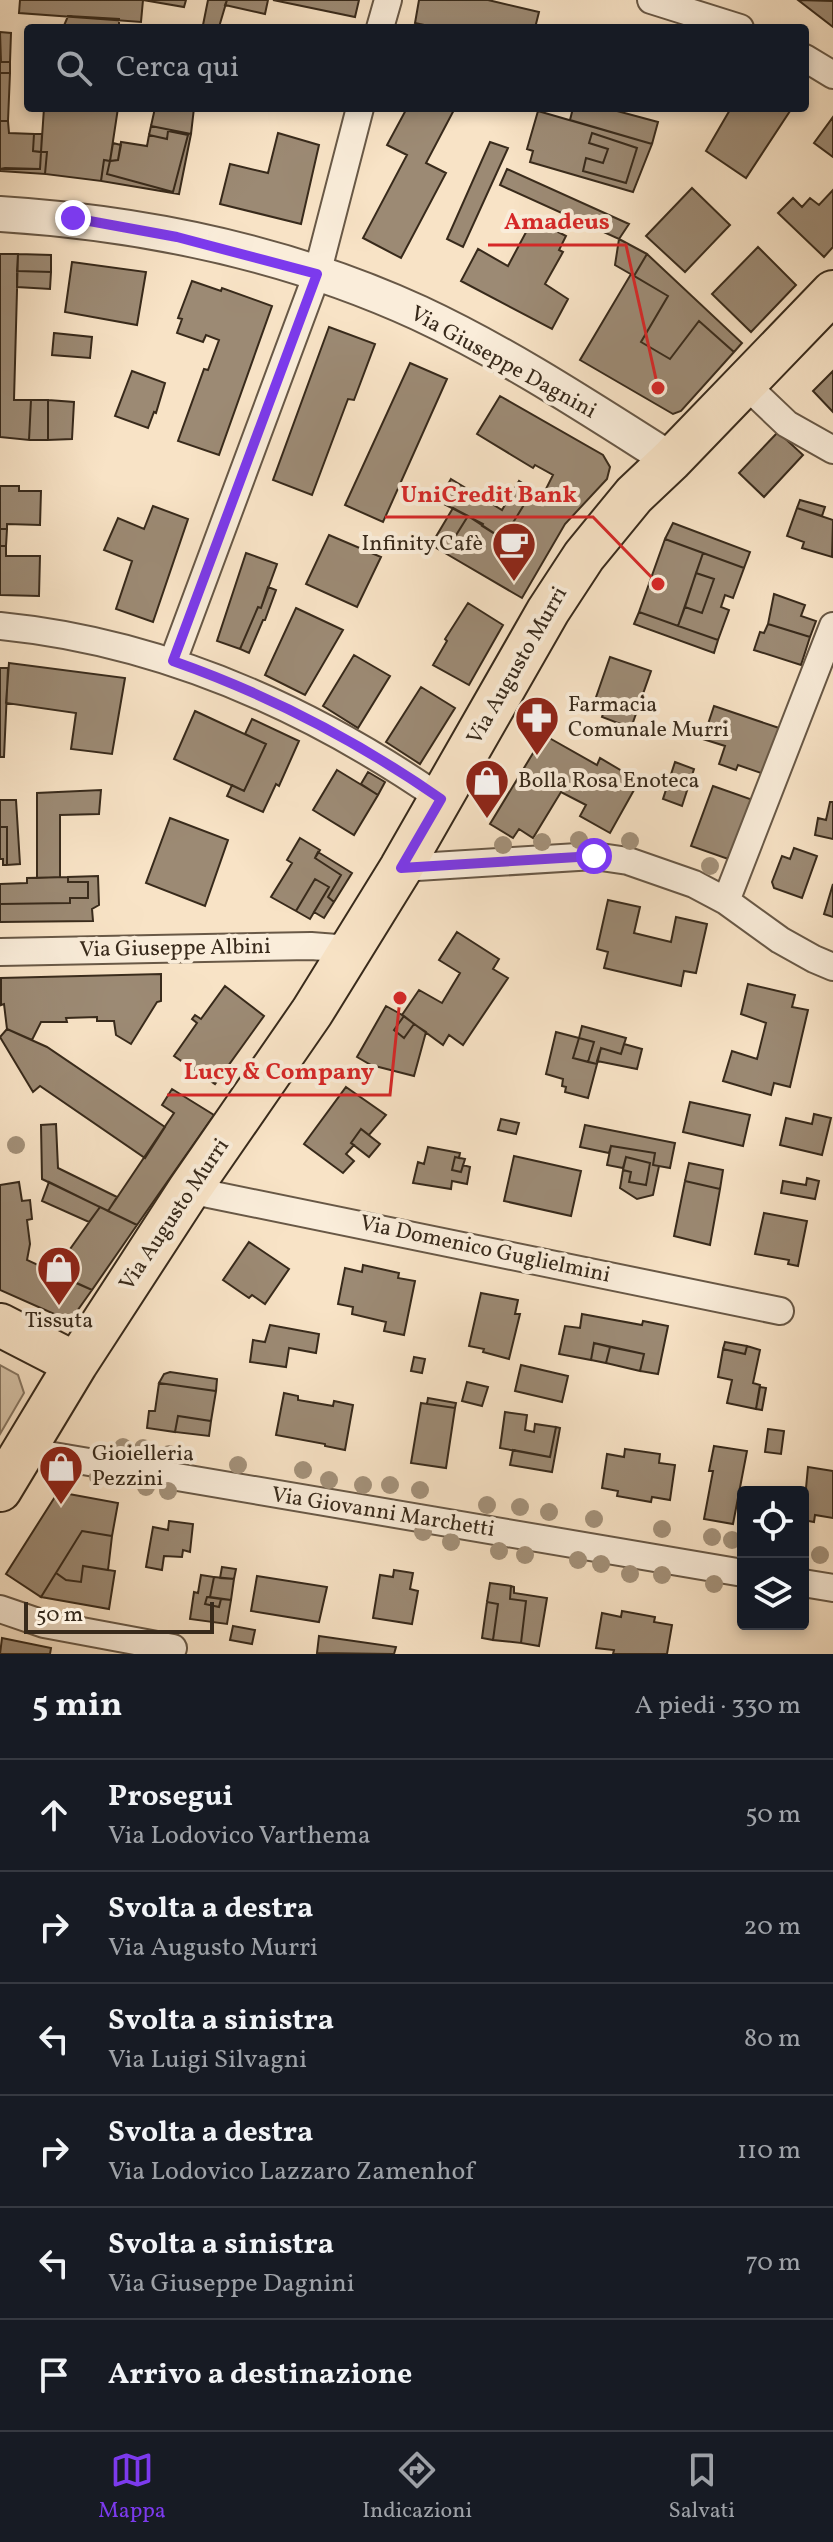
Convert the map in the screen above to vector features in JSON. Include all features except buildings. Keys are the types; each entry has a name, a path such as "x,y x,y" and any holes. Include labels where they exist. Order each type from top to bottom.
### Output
{"main road":[{"name":"Via Augusto Murri","path":"0,1490 76,1364 189,1190 263,1087 401,868 548,611 584,556 634,495 833,292"},
{"path":"0,1325 76,1364"}],"street":[{"path":"381,24 388,0"},
{"path":"651,0 727,24"},
{"path":"809,60 833,75"},
{"path":"173,661 317,274 359,112"},
{"name":"Via Giuseppe Dagnini","path":"0,214 73,218 119,225 230,249 317,274 417,313 472,340 671,460"},
{"path":"745,384 787,424 833,450"},
{"path":"0,626 79,636 173,661 232,683 309,721 417,782 441,799"},
{"path":"726,901 833,626"},
{"path":"401,868 611,857 694,884 726,901 780,940 833,967"},
{"name":"Via Giuseppe Albini","path":"0,952 311,946 350,949"},
{"name":"Via Domenico Guglielmini","path":"189,1190 780,1311"},
{"name":"Via Giovanni Marchetti","path":"24,1451 737,1572"},
{"path":"809,1584 833,1588"},
{"path":"0,1609 44,1624 173,1648"}],"shaded area":[{"path":"0,1365 18,1375 24,1393 0,1434"}],"place":[{"name":"Amadeus","path":"658,388"},
{"name":"Infinity Cafè","path":"514,583"},
{"name":"UniCredit Bank","path":"658,584"},
{"name":"Farmacia Comunale Murri","path":"537,757"},
{"name":"Bolla Rosa Enoteca","path":"487,820"},
{"name":"Lucy & Company","path":"400,998"},
{"name":"Tissuta","path":"59,1307"},
{"name":"Gioielleria Pezzini","path":"61,1506"}],"route":[{"path":"73,218 230,249 317,274 173,661 232,683 309,721 417,782 441,799 401,868 594,856"}]}
